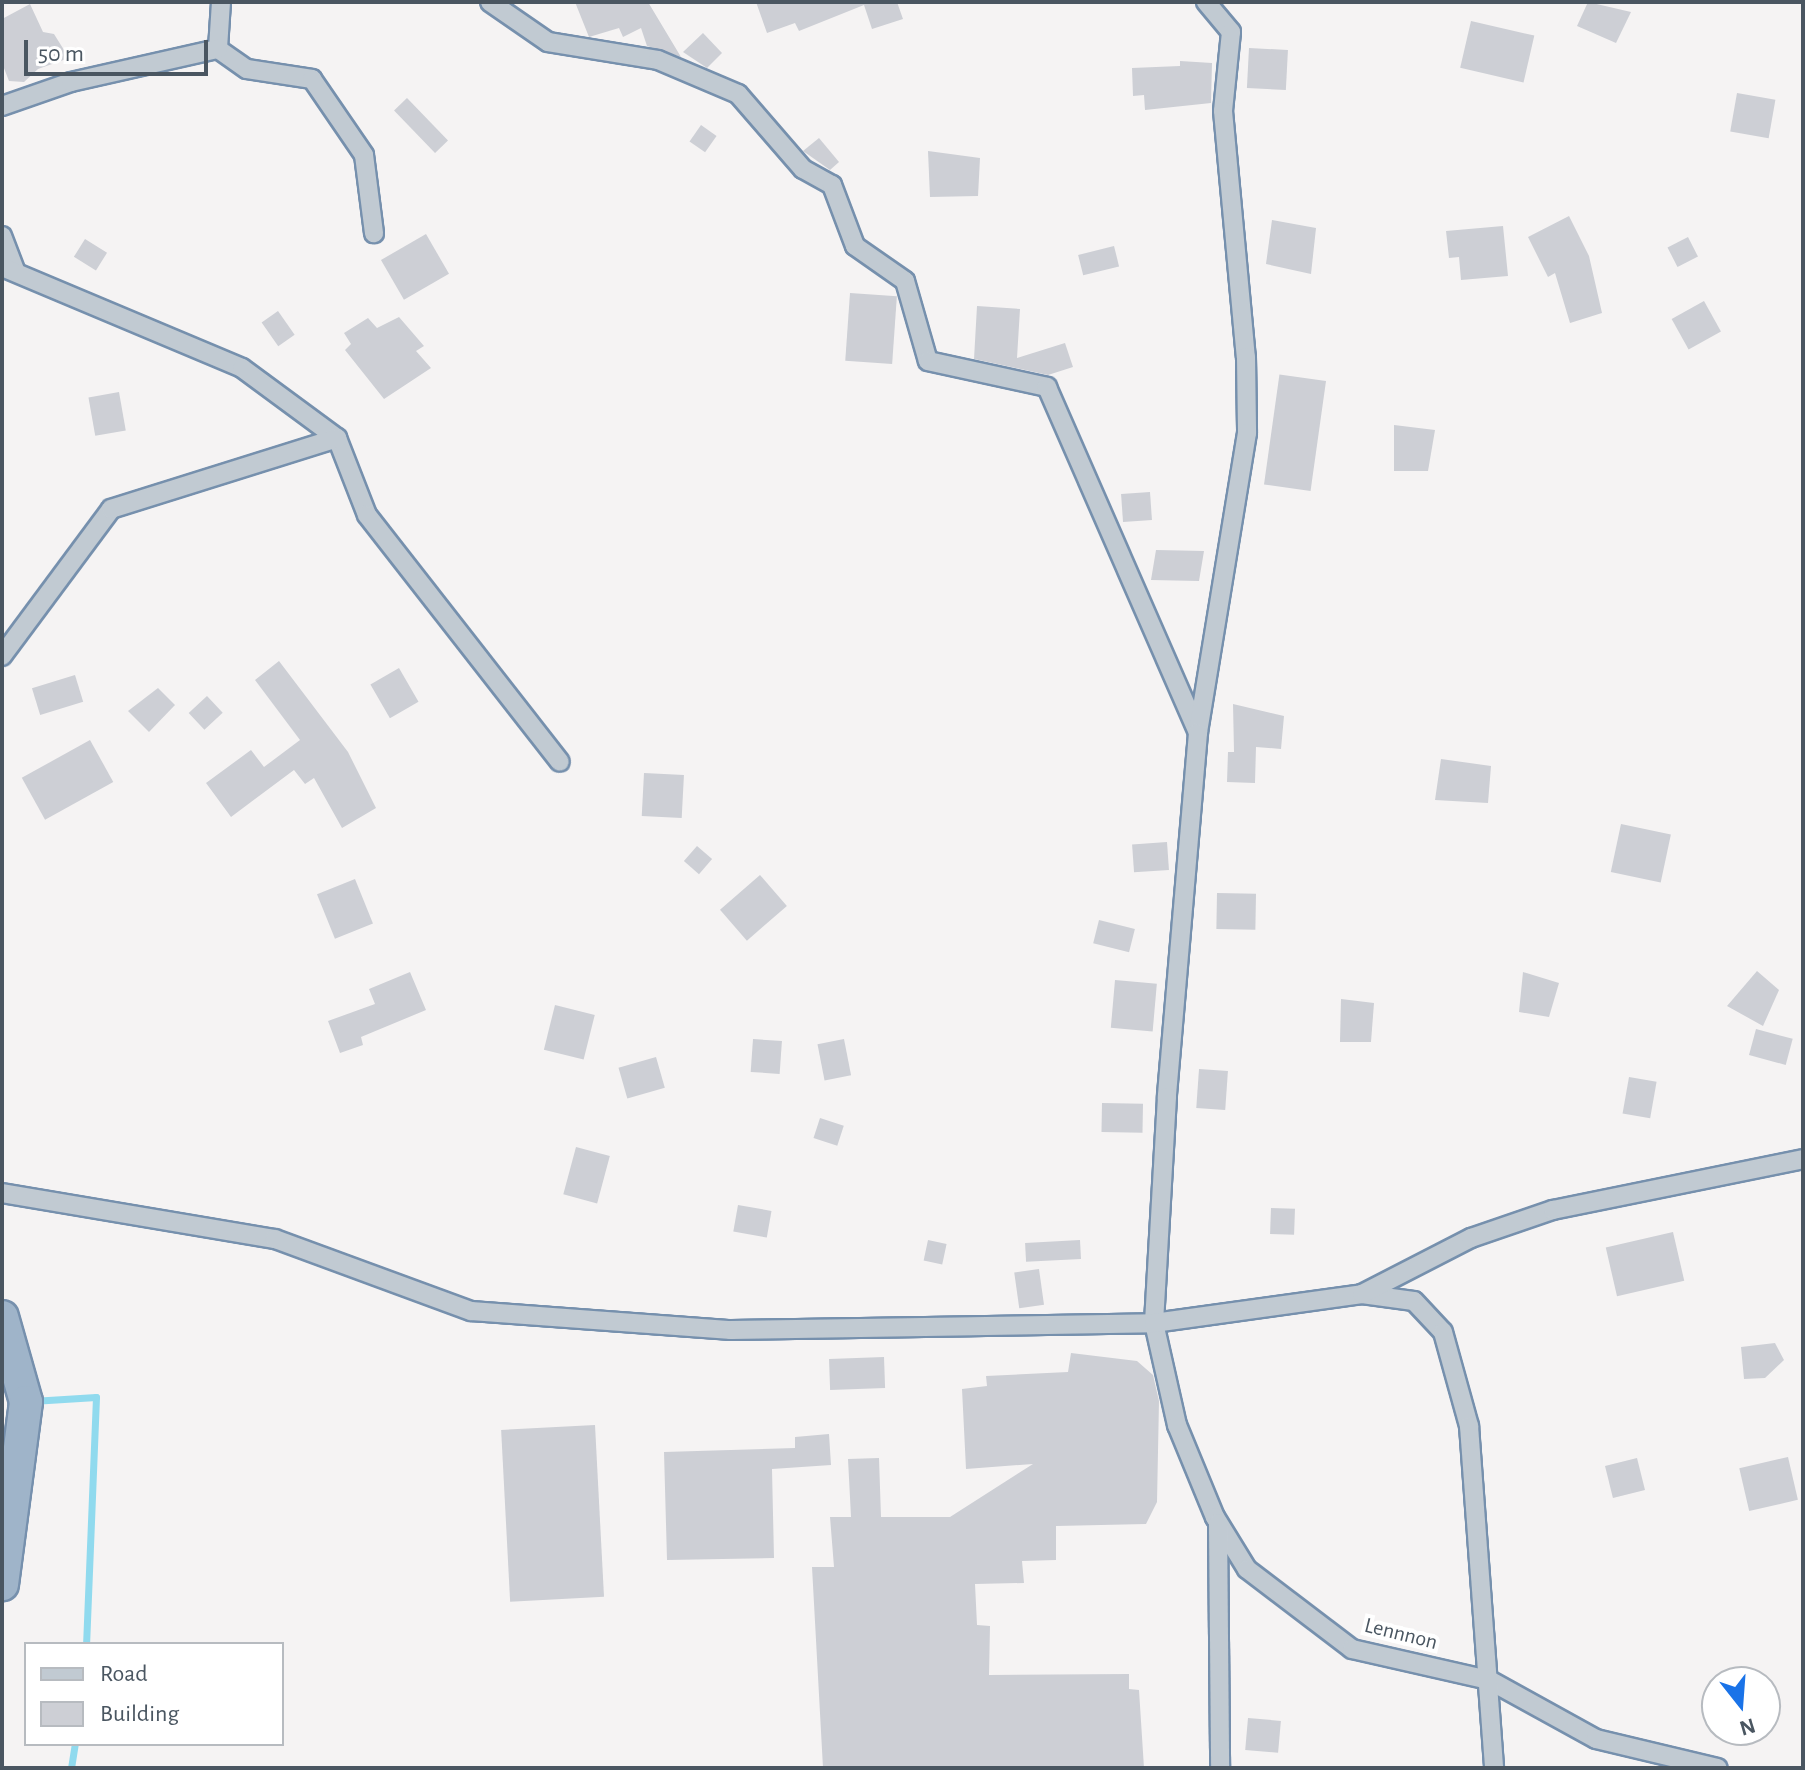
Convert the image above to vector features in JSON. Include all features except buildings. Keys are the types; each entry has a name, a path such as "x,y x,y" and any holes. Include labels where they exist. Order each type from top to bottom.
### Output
{"highway":[{"path":"2,1317 26,1402 2,1584"}],"street":[{"path":"218,49 221,2"},
{"path":"490,2 548,42 658,60 738,94 803,169 832,185 855,246 905,281 928,361 1047,387 1198,733"},
{"name":"Lennnon","path":"1206,2 1231,32 1223,111 1246,357 1247,433 1198,733 1154,1323 1177,1425 1218,1523 1247,1569 1352,1649 1489,1680 1596,1739 1718,1768"},
{"path":"2,106 71,82 218,49 247,69 312,79 364,155 374,233"},
{"path":"2,236 8,268 242,368 337,438 367,515 560,762"},
{"path":"2,656 111,509 337,438"},
{"path":"1362,1294 1471,1238 1553,1210 1803,1159"},
{"path":"2,1193 275,1239 471,1311 731,1330 1154,1323 1362,1294 1414,1301 1443,1332 1469,1426 1494,1768"},
{"path":"1218,1523 1220,1768"}],"waterway":[{"path":"32,1401 96,1397 86,1642"},
{"path":"71,1768 75,1746"}]}
